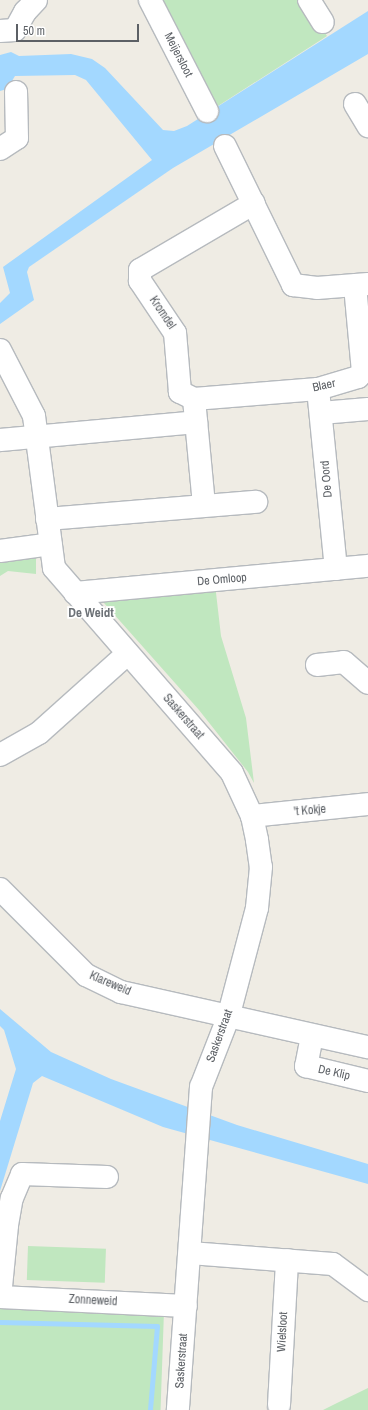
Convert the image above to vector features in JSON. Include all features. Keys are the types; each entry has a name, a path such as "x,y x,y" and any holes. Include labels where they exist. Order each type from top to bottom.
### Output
{"street":[{"path":"0,31 15,30 25,12 36,0"},
{"name":"Meijersloot","path":"150,0 207,111"},
{"path":"309,0 323,22"},
{"path":"0,149 16,138 16,92"},
{"path":"355,104 368,126"},
{"path":"225,146 293,285 317,288 362,284"},
{"name":"Kromdel","path":"194,399 180,392 175,333 140,282 140,270 254,203"},
{"name":"Blaer","path":"194,399 318,389 358,377 363,372 362,284"},
{"name":"Saskerstraat","path":"0,350 34,416 54,568 127,654 232,773 252,816 261,867 257,908 228,1018 201,1087 178,1410"},
{"name":"De Oord","path":"318,389 336,569"},
{"path":"194,399 204,505"},
{"path":"321,413 368,409"},
{"path":"0,440 196,422"},
{"path":"47,519 204,505 256,502"},
{"path":"0,551 50,544"},
{"name":"De Omloop","path":"75,593 368,566"},
{"path":"0,755 39,733 127,654"},
{"path":"318,665 344,662 368,683"},
{"name":"'t Kokje","path":"252,816 368,804"},
{"name":"Klareweid","path":"0,889 86,974 122,992 228,1018"},
{"path":"228,1018 368,1047"},
{"name":"De Klip","path":"312,1036 306,1066 368,1081"},
{"path":"0,1297 7,1225 12,1198 22,1174 107,1177"},
{"path":"190,1253 333,1264 368,1290"},
{"name":"Wielsloot","path":"279,1404 287,1260"},
{"name":"Zonneweid","path":"0,1297 186,1306"}],"green space":[{"path":"159,0 303,0 327,36 218,106"},
{"path":"16,551 36,558 36,574 8,571 0,576 0,560"},
{"path":"215,584 221,636 246,718 254,783 248,772 199,710 96,594"},
{"path":"28,1246 106,1249 105,1283 27,1280"},
{"path":"0,1308 164,1314 161,1410 0,1410"},
{"path":"368,1388 368,1410 323,1410 337,1403"}],"water":[{"path":"368,11 368,54 173,168 29,267 27,272 34,300 0,324 0,303 10,293 3,267 152,160 86,80 75,75 15,76 7,89 0,91 0,55 11,52 19,56 71,54 92,59 105,68 163,130 174,131 187,126"},
{"path":"0,1009 51,1052 111,1079 237,1125 368,1164 368,1184 163,1127 42,1076 33,1083 0,1191 0,1121 16,1069 4,1030 0,1026"}],"waterway":[{"path":"0,1322 157,1326 150,1410"}],"district":[{"name":"De Weidt","path":"91,613"}]}
